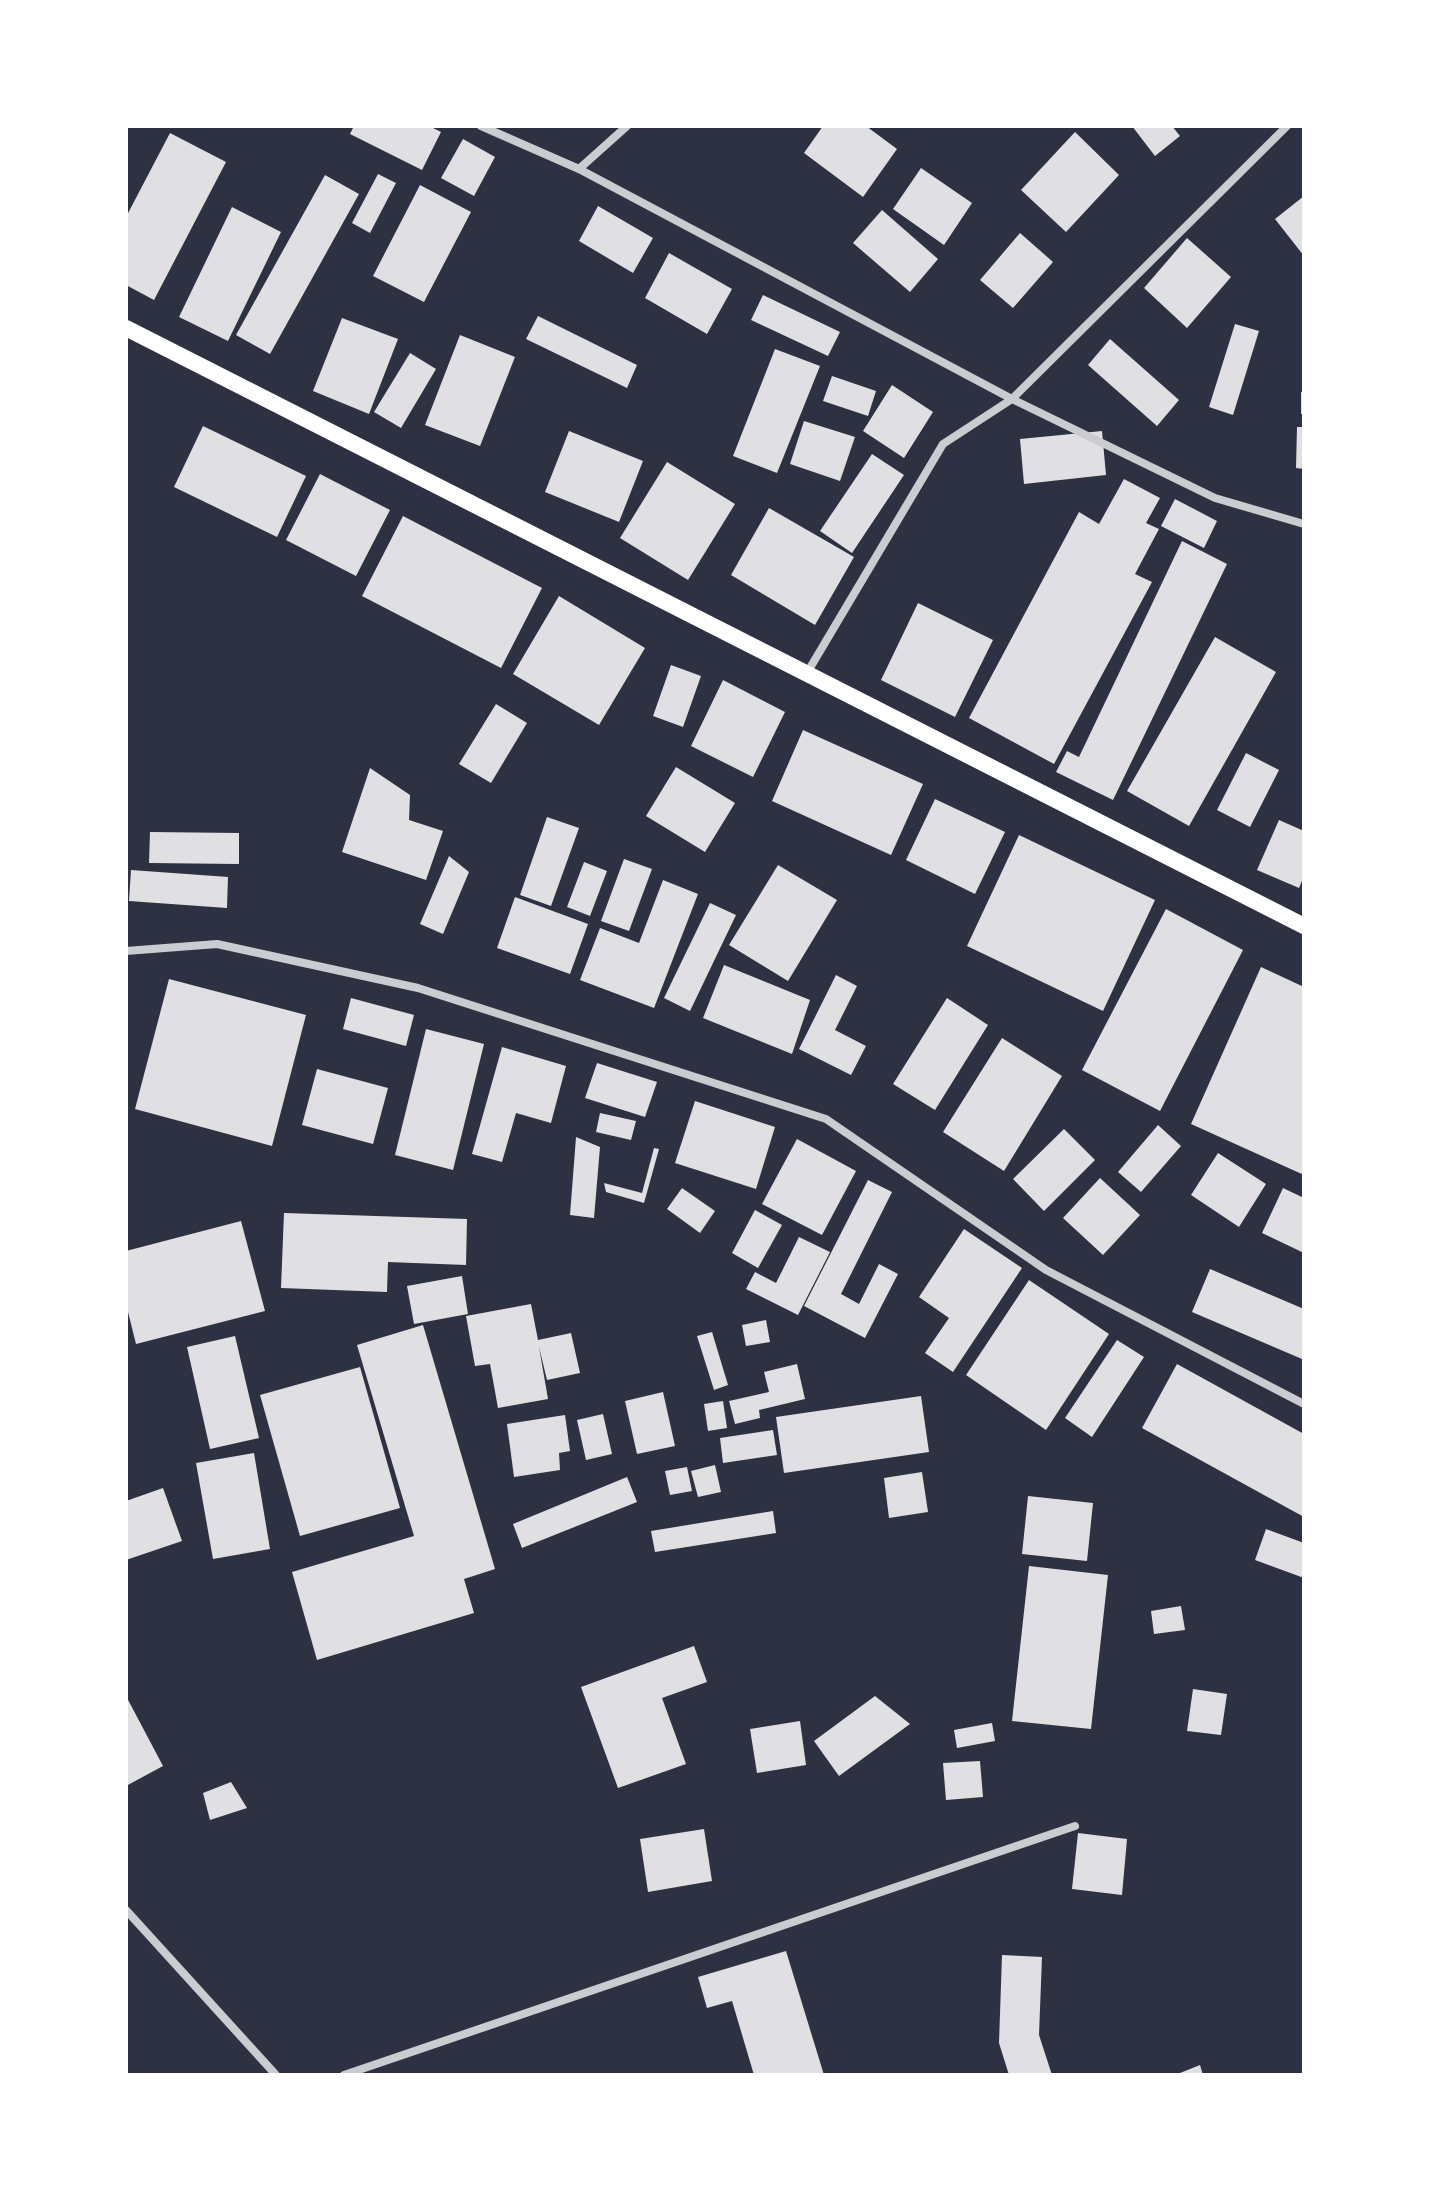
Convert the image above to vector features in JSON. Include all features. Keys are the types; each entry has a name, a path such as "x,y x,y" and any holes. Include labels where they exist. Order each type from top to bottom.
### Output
{"main road":[{"path":"127,330 1304,926"}],"street":[{"path":"481,126 579,169 1012,399 1215,498 1304,524"},
{"path":"579,169 627,126"},
{"path":"807,673 943,444 1012,399 1287,126"},
{"path":"126,951 217,944 418,988 826,1119 1046,1270 1304,1404"},
{"path":"344,2075 1075,1826"},
{"path":"126,1910 276,2075"}],"building":[{"path":"354,126 429,126 441,132 422,170 350,134"},
{"path":"823,126 866,126 897,149 863,197 804,153"},
{"path":"1132,126 1172,126 1180,136 1155,156"},
{"path":"1075,132 1119,175 1066,232 1021,190"},
{"path":"170,133 226,162 154,300 126,285 126,217"},
{"path":"463,139 495,157 474,196 441,178"},
{"path":"921,168 972,203 944,245 893,209"},
{"path":"378,174 396,183 370,233 352,223"},
{"path":"325,175 359,194 270,354 236,335"},
{"path":"420,185 471,212 424,302 373,276"},
{"path":"1304,196 1304,256 1275,219"},
{"path":"598,206 653,238 633,273 579,241"},
{"path":"232,207 281,232 228,341 179,317"},
{"path":"882,210 938,259 910,292 853,243"},
{"path":"1020,233 1053,262 1013,308 980,280"},
{"path":"1187,238 1231,277 1187,328 1144,288"},
{"path":"669,253 732,289 707,334 645,298"},
{"path":"763,295 840,332 828,356 751,320"},
{"path":"538,316 637,365 627,388 526,339"},
{"path":"342,318 398,339 369,414 313,391"},
{"path":"1235,324 1259,331 1233,415 1209,407"},
{"path":"460,335 515,357 480,446 425,425"},
{"path":"1110,339 1179,400 1157,426 1088,365"},
{"path":"775,349 820,366 777,473 733,456"},
{"path":"410,353 436,369 401,428 374,412"},
{"path":"832,376 876,391 868,416 823,401"},
{"path":"892,385 933,412 904,458 863,431"},
{"path":"1301,392 1304,392 1304,414 1301,414"},
{"path":"804,421 855,437 840,481 790,464"},
{"path":"203,426 306,476 277,537 174,487"},
{"path":"1297,427 1304,427 1304,469 1296,468"},
{"path":"569,431 643,461 619,522 545,492"},
{"path":"1102,431 1106,475 1024,484 1020,439"},
{"path":"872,454 904,475 852,553 820,531"},
{"path":"667,462 735,504 688,580 620,538"},
{"path":"320,474 390,510 356,576 286,540"},
{"path":"1124,479 1160,498 1146,523 1159,529 1135,574 1152,582 1054,764 969,718 1079,512 1099,524"},
{"path":"1175,499 1217,521 1204,548 1161,526"},
{"path":"769,508 854,557 815,625 731,575"},
{"path":"403,516 542,588 501,668 362,596"},
{"path":"1182,541 1227,564 1113,800 1056,772 1067,751 1079,757"},
{"path":"559,596 645,648 599,725 513,674"},
{"path":"918,603 993,640 955,717 881,680"},
{"path":"1215,637 1276,672 1189,826 1127,791"},
{"path":"671,665 701,676 683,727 653,716"},
{"path":"723,680 785,712 753,777 691,746"},
{"path":"496,704 527,723 491,783 459,764"},
{"path":"803,730 923,784 891,855 772,801"},
{"path":"1246,753 1279,770 1250,827 1217,810"},
{"path":"676,767 735,803 705,852 646,816"},
{"path":"370,768 410,795 409,820 443,831 426,880 342,852"},
{"path":"935,799 1005,832 975,894 906,860"},
{"path":"547,817 579,828 551,906 520,895"},
{"path":"1279,820 1304,831 1304,876 1299,888 1257,870"},
{"path":"150,832 239,833 239,864 149,863"},
{"path":"1019,835 1155,900 1103,1011 967,946"},
{"path":"449,856 469,872 443,934 420,924"},
{"path":"624,859 652,869 629,931 601,921"},
{"path":"584,862 607,871 590,916 567,907"},
{"path":"778,865 837,900 788,981 729,945"},
{"path":"131,870 228,877 227,908 129,901"},
{"path":"663,880 698,894 654,1008 580,980 600,928 639,943"},
{"path":"515,897 588,924 570,974 497,948"},
{"path":"710,903 736,915 690,1011 664,998"},
{"path":"1166,909 1243,950 1160,1111 1082,1070"},
{"path":"724,965 810,1000 792,1054 703,1018"},
{"path":"1261,967 1304,987 1304,1175 1191,1124"},
{"path":"836,975 857,986 835,1030 866,1046 851,1075 799,1049"},
{"path":"169,979 306,1015 272,1146 135,1109"},
{"path":"351,998 414,1015 406,1046 343,1029"},
{"path":"947,998 988,1025 935,1110 893,1084"},
{"path":"426,1029 484,1044 453,1170 395,1155"},
{"path":"1002,1038 1062,1076 1004,1171 943,1132"},
{"path":"502,1047 566,1066 551,1123 516,1113 502,1162 472,1154"},
{"path":"597,1063 657,1082 645,1117 585,1098"},
{"path":"317,1069 388,1088 373,1144 302,1125"},
{"path":"695,1101 775,1127 756,1189 675,1163"},
{"path":"600,1113 636,1121 631,1140 596,1132"},
{"path":"1158,1125 1181,1146 1141,1192 1118,1172"},
{"path":"1064,1129 1095,1160 1044,1211 1013,1179"},
{"path":"576,1137 600,1147 594,1218 570,1215"},
{"path":"797,1139 856,1171 822,1235 762,1204"},
{"path":"654,1148 659,1149 644,1203 606,1192 604,1183 642,1193"},
{"path":"1218,1153 1266,1184 1239,1227 1191,1195"},
{"path":"1100,1178 1140,1215 1103,1255 1063,1218"},
{"path":"868,1180 892,1192 841,1294 859,1304 879,1264 898,1274 865,1338 804,1306"},
{"path":"682,1188 715,1211 700,1233 667,1209"},
{"path":"1283,1188 1304,1198 1304,1253 1262,1233"},
{"path":"755,1210 782,1225 758,1268 732,1253"},
{"path":"284,1213 467,1219 466,1265 388,1262 387,1292 281,1288"},
{"path":"241,1221 265,1311 136,1344 126,1304 126,1251"},
{"path":"964,1229 1022,1268 953,1372 925,1353 949,1318 919,1297"},
{"path":"799,1237 830,1252 798,1315 746,1289 755,1272 776,1283"},
{"path":"1210,1269 1304,1309 1302,1359 1192,1312"},
{"path":"462,1276 468,1314 414,1324 407,1286"},
{"path":"1029,1280 1109,1334 1046,1430 966,1375"},
{"path":"531,1304 538,1340 571,1333 580,1373 547,1380 539,1347 548,1399 498,1408 490,1364 475,1366 466,1316"},
{"path":"766,1320 770,1342 746,1346 742,1325"},
{"path":"423,1325 495,1569 464,1579 474,1613 317,1660 292,1572 414,1536 357,1345"},
{"path":"712,1332 728,1385 714,1390 697,1336"},
{"path":"235,1336 259,1438 210,1449 187,1347"},
{"path":"1117,1340 1144,1357 1092,1437 1065,1418"},
{"path":"797,1364 805,1399 759,1410 760,1418 735,1424 729,1401 769,1392 764,1372"},
{"path":"1177,1364 1304,1434 1304,1517 1142,1428"},
{"path":"360,1367 400,1508 300,1536 260,1395"},
{"path":"663,1392 675,1446 637,1454 625,1401"},
{"path":"921,1396 929,1452 784,1473 776,1417"},
{"path":"723,1401 727,1428 708,1431 704,1404"},
{"path":"603,1414 612,1454 586,1460 577,1420"},
{"path":"565,1415 570,1451 559,1453 560,1470 514,1477 507,1424"},
{"path":"773,1430 777,1455 723,1463 720,1438"},
{"path":"254,1453 270,1549 213,1559 196,1463"},
{"path":"715,1465 721,1492 698,1497 691,1471"},
{"path":"687,1467 692,1491 670,1495 665,1471"},
{"path":"922,1472 928,1512 889,1518 884,1478"},
{"path":"627,1477 637,1502 522,1548 513,1524"},
{"path":"163,1488 182,1541 126,1560 126,1501"},
{"path":"1028,1496 1093,1503 1087,1561 1022,1554"},
{"path":"773,1511 776,1533 655,1552 651,1531"},
{"path":"1266,1529 1304,1543 1304,1578 1255,1560"},
{"path":"1029,1566 1108,1575 1091,1729 1012,1721"},
{"path":"1181,1606 1185,1630 1154,1634 1151,1611"},
{"path":"694,1646 707,1682 662,1698 686,1764 618,1788 581,1687"},
{"path":"1193,1689 1227,1694 1221,1735 1187,1731"},
{"path":"126,1696 163,1766 126,1786"},
{"path":"875,1696 910,1724 839,1776 814,1741"},
{"path":"800,1721 806,1765 757,1773 750,1729"},
{"path":"992,1723 995,1741 957,1748 954,1730"},
{"path":"980,1761 983,1797 946,1800 943,1763"},
{"path":"231,1782 247,1808 210,1820 203,1793"},
{"path":"704,1829 712,1881 648,1892 640,1839"},
{"path":"1078,1833 1127,1839 1122,1895 1072,1889"},
{"path":"786,1951 824,2075 754,2075 732,2001 707,2008 698,1977"},
{"path":"1002,1955 1042,1957 1039,2035 1052,2075 1009,2075 999,2043"},
{"path":"1200,2065 1203,2075 1175,2075"}]}
